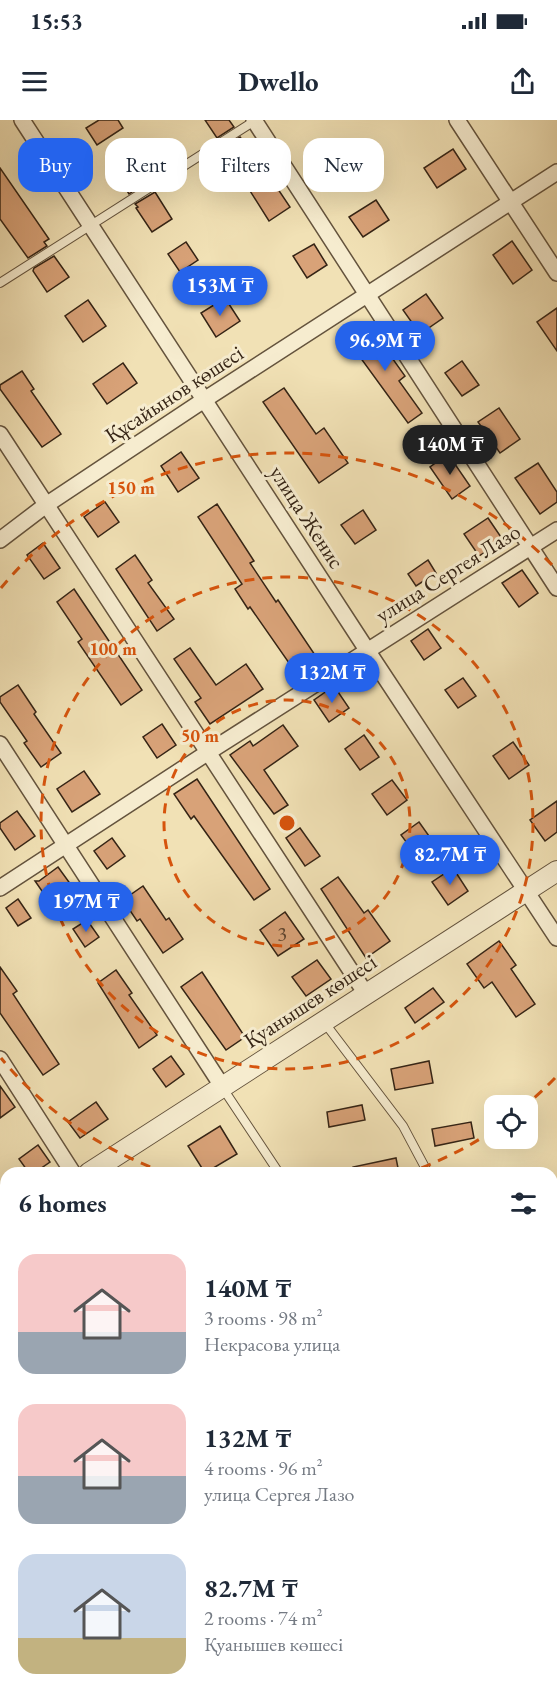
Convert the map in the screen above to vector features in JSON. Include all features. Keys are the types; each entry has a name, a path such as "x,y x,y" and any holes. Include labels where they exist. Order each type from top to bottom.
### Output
{"street":[{"name":"улица Женис","path":"22,120 557,938"},
{"path":"255,120 366,296 557,588"},
{"path":"457,120 557,273"},
{"name":"Құсайынов көшесі","path":"0,540 46,505 204,400 557,172"},
{"path":"0,434 366,994"},
{"name":"улица Сергея Лазо","path":"0,888 557,530"},
{"path":"0,744 222,1086"},
{"name":"Қуанышев көшесі","path":"98,1167 557,871"},
{"path":"0,1059 69,1167"}],"lane":[{"path":"0,283 255,120"},
{"path":"323,1021 403,1126 425,1167"},
{"path":"222,1086 275,1167"}],"building":[{"path":"99,120 118,120 123,128 97,145 86,128"},
{"path":"205,120 229,120 234,127 217,138"},
{"path":"453,149 466,169 437,188 424,168"},
{"path":"0,168 49,239 44,242 47,246 28,258 0,219"},
{"path":"155,192 172,219 152,232 135,204"},
{"path":"251,192 280,192 290,207 269,221"},
{"path":"376,200 389,220 363,237 349,217"},
{"path":"512,241 532,270 513,284 493,255"},
{"path":"186,242 198,260 180,272 168,254"},
{"path":"314,244 327,265 307,278 293,256"},
{"path":"54,256 69,277 47,292 33,271 34,268"},
{"path":"426,294 443,318 420,334 403,310"},
{"path":"225,298 240,321 216,337 201,313"},
{"path":"88,300 106,326 83,342 65,316"},
{"path":"557,308 557,351 537,322"},
{"path":"370,327 405,376 399,381 422,413 408,423 349,342"},
{"path":"462,361 479,385 462,396 445,373"},
{"path":"123,363 137,383 107,404 93,384"},
{"path":"22,371 34,389 31,391 61,434 42,447 0,389 0,385"},
{"path":"284,388 316,434 324,428 348,463 319,483 263,402"},
{"path":"499,408 520,439 500,453 478,422"},
{"path":"181,452 199,478 178,492 161,466"},
{"path":"448,454 470,486 452,499 430,467"},
{"path":"538,463 557,492 557,502 540,514 515,478"},
{"path":"105,502 119,522 98,537 84,517"},
{"path":"217,504 254,561 250,563 317,658 296,673 235,589 242,584 198,517"},
{"path":"363,510 376,530 355,544 341,525"},
{"path":"488,518 503,540 479,556 464,534"},
{"path":"43,543 60,568 44,579 27,555"},
{"path":"135,555 152,580 148,583 174,619 157,631 116,569"},
{"path":"428,560 436,573 416,586 408,574"},
{"path":"522,570 538,593 519,607 502,583"},
{"path":"74,589 142,690 121,705 78,642 82,639 57,602"},
{"path":"428,629 441,648 424,660 411,641"},
{"path":"190,648 216,685 246,664 263,689 210,724 195,702 201,698 174,659"},
{"path":"463,678 476,696 458,708 445,690"},
{"path":"18,685 36,712 34,714 61,753 41,767 24,743 27,741 0,702 0,697"},
{"path":"334,686 349,708 329,722 314,700"},
{"path":"162,724 176,745 157,758 143,737"},
{"path":"283,725 298,746 264,770 288,805 274,814 230,755 250,741 253,746"},
{"path":"364,735 379,757 360,770 345,749"},
{"path":"513,742 529,765 509,779 493,756"},
{"path":"84,771 100,794 72,812 57,789"},
{"path":"197,779 270,889 254,900 194,816 191,819 174,794"},
{"path":"392,780 407,800 387,815 372,794"},
{"path":"557,801 557,832 545,841 530,820"},
{"path":"17,811 35,836 15,850 0,828 0,823"},
{"path":"419,822 434,843 416,855 401,835"},
{"path":"300,828 320,856 305,866 286,838"},
{"path":"112,838 125,856 107,869 94,851"},
{"path":"58,867 74,889 51,904 35,881 39,881"},
{"path":"453,868 468,891 448,905 432,882"},
{"path":"338,877 364,913 368,910 390,941 366,958 321,889"},
{"path":"143,886 166,920 169,918 183,939 163,953 140,919 137,921 123,900"},
{"path":"18,899 31,918 18,926 6,908"},
{"path":"285,912 304,939 278,956 260,930"},
{"path":"87,920 99,937 85,947 73,929"},
{"path":"499,941 516,965 511,969 535,1004 516,1017 492,982 484,988 467,964"},
{"path":"317,960 331,979 306,996 292,977"},
{"path":"0,967 17,991 13,994 59,1064 43,1075 0,1013"},
{"path":"116,970 132,993 129,995 157,1035 139,1048 98,983"},
{"path":"202,972 245,1037 226,1050 181,987"},
{"path":"433,988 444,1002 415,1023 405,1008"},
{"path":"171,1056 184,1074 166,1087 153,1069"},
{"path":"429,1061 433,1083 395,1090 391,1069"},
{"path":"0,1086 15,1107 0,1118"},
{"path":"96,1102 108,1119 80,1138 68,1122"},
{"path":"362,1105 365,1120 329,1127 327,1112"},
{"path":"471,1122 474,1138 435,1146 432,1129"},
{"path":"220,1126 237,1154 215,1167 201,1167 188,1146"},
{"path":"38,1145 50,1162 43,1167 25,1167 19,1159"},
{"path":"396,1158 398,1167 353,1167"}]}
